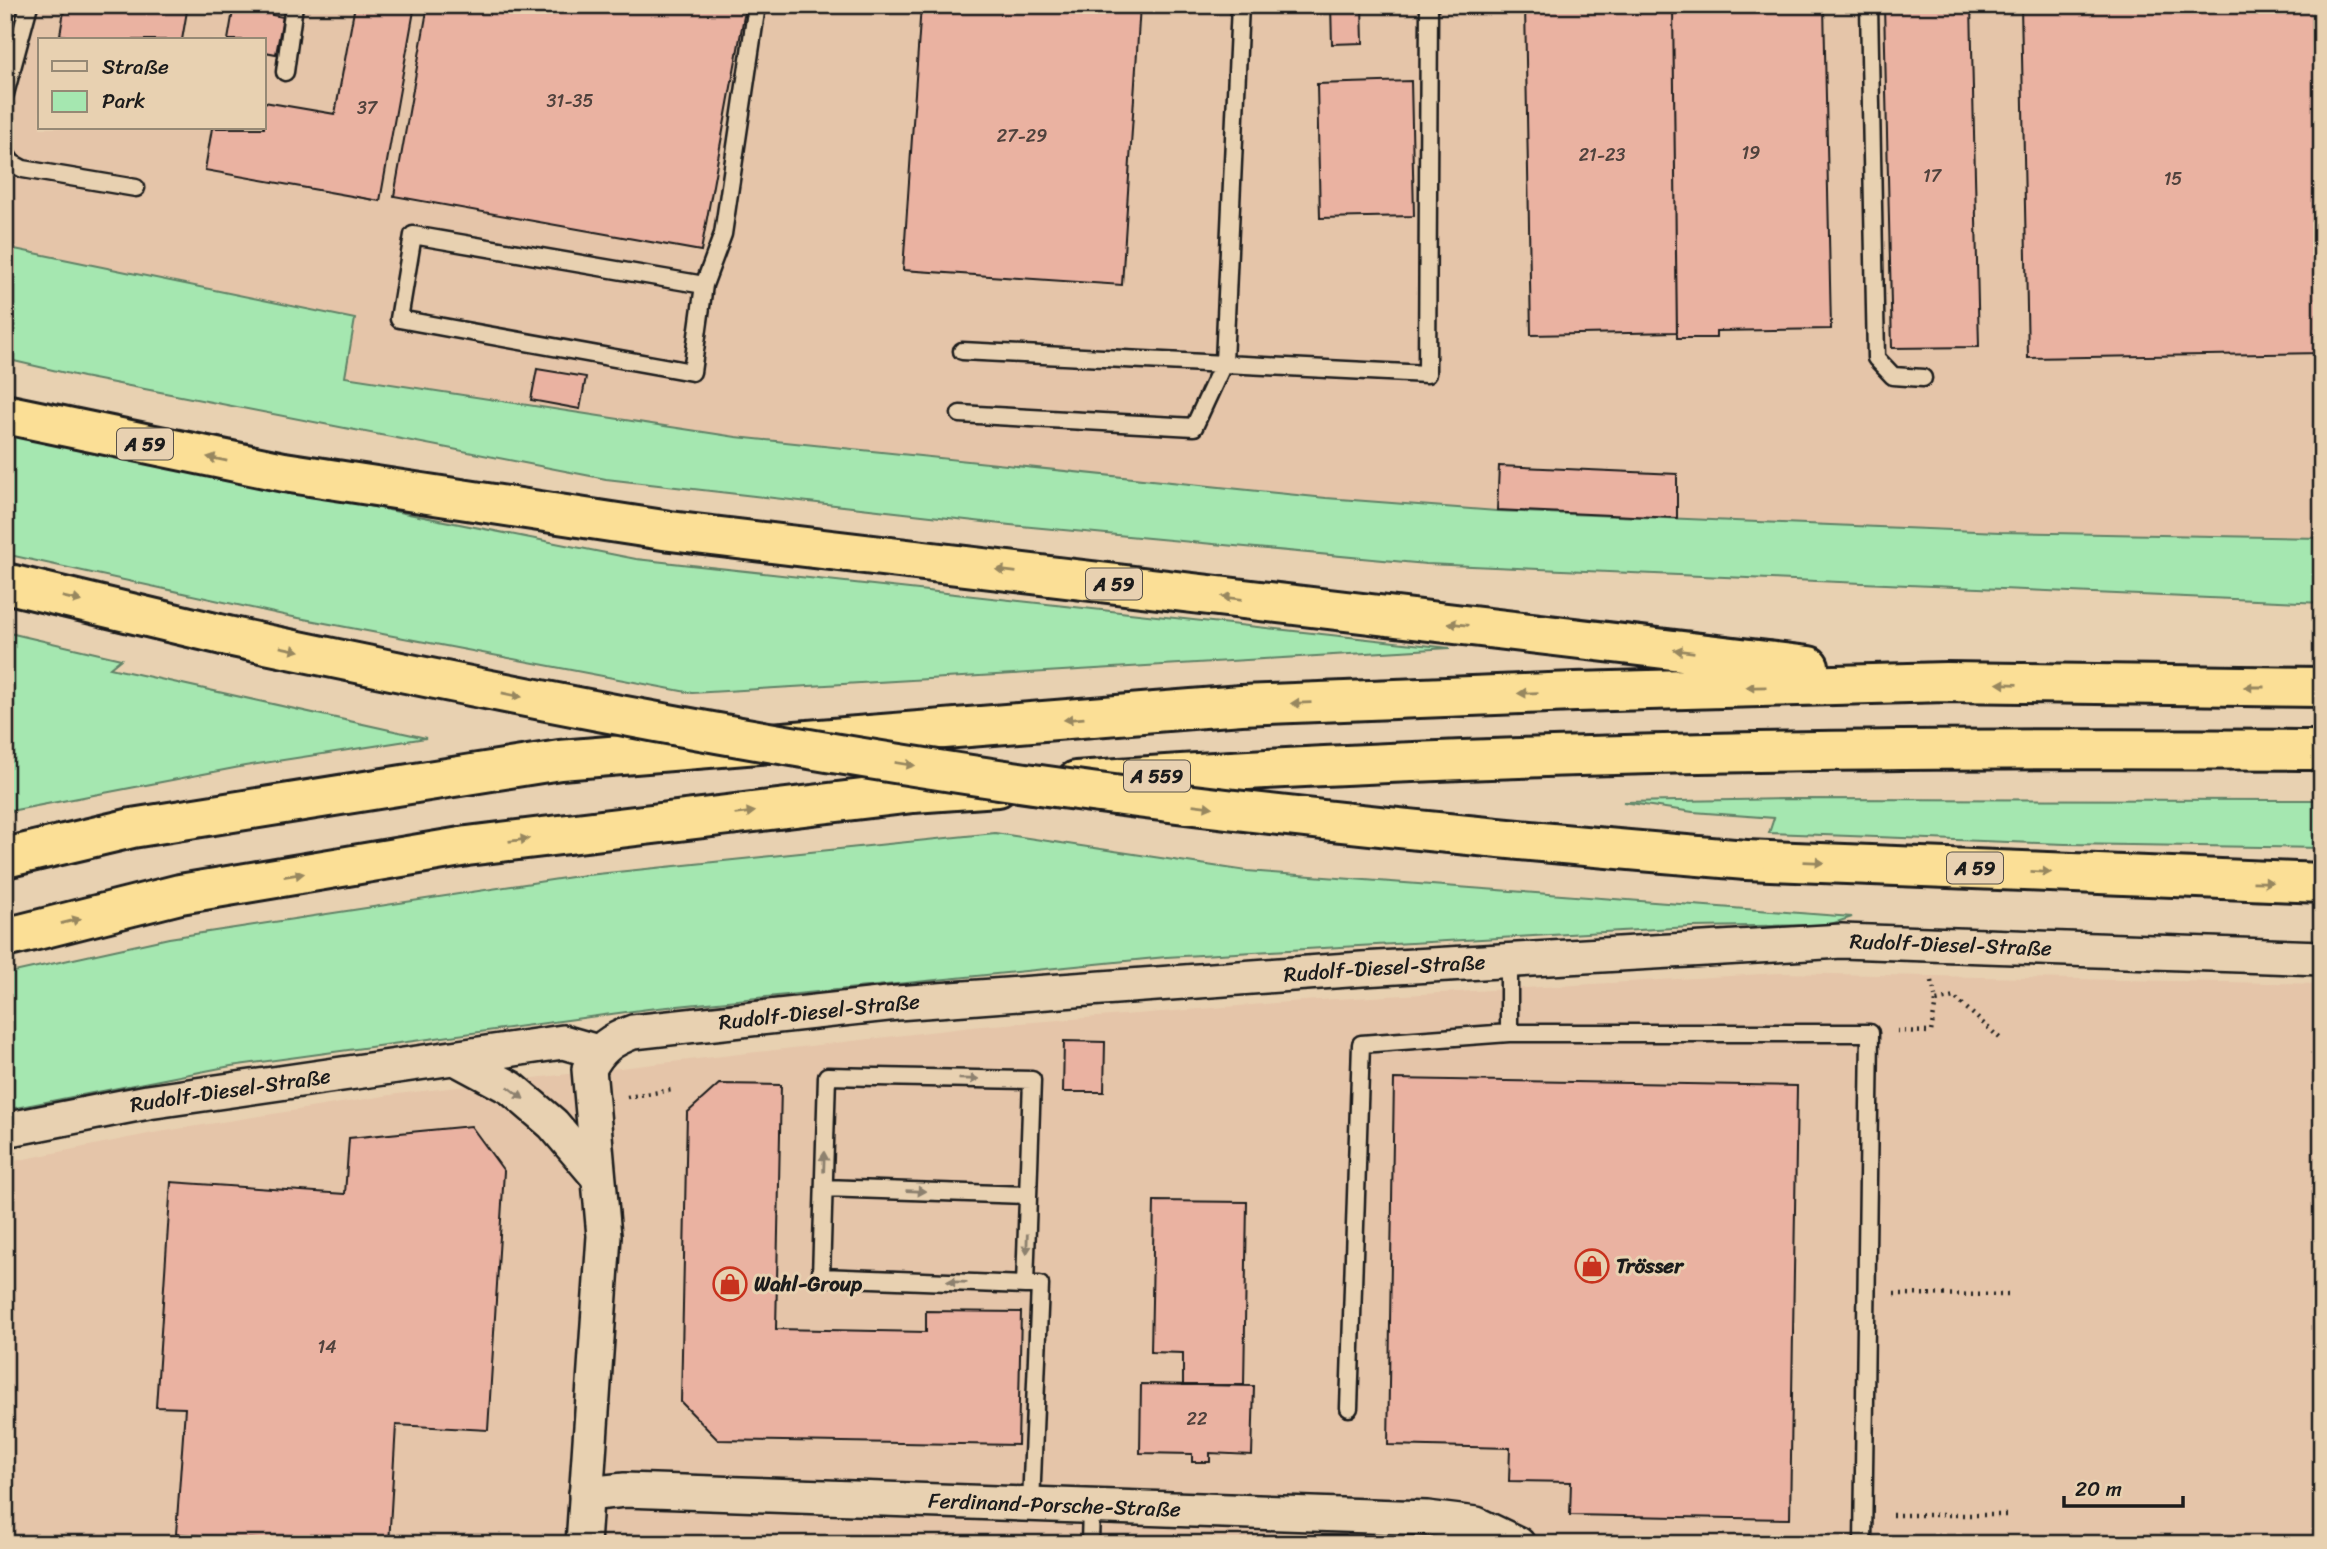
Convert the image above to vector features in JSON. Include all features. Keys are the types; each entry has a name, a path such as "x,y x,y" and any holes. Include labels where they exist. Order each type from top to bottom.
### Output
{"highway":[{"name":"A 59","path":"5,414 284,472 670,531 1946,682 2322,687"},
{"name":"A 59","path":"5,583 223,635 653,722 1088,791 1485,838 1746,860 2322,883"},
{"path":"5,858 132,828 560,760 1241,705 1575,692 1946,682"},
{"name":"A 559","path":"5,937 180,894 467,846 913,793 1336,766 1769,751 2322,750"}],"street":[{"name":"Rudolf-Diesel-Straße","path":"5,1130 148,1102 563,1042 598,1052 614,1039 633,1032 889,1004 1509,960 1842,941 2322,958"},
{"path":"583,1544 604,1236 589,1069 598,1052"},
{"path":"457,1059 511,1088 552,1124 598,1177"},
{"name":"Ferdinand-Porsche-Straße","path":"586,1494 625,1490 1427,1518 1476,1524 1518,1544"}],"lane":[{"path":"5,94 29,5"},
{"path":"285,72 294,5"},
{"path":"704,285 414,236 398,319 692,372 704,285 723,233 757,5"},
{"path":"960,414 1194,427 1224,362 1240,5"},
{"path":"962,351 1427,374 1429,5"},
{"path":"1869,5 1876,358 1893,376 1923,378"},
{"path":"5,153 12,163 23,169 136,188"},
{"path":"1509,960 1509,1033"},
{"path":"1349,1408 1360,1044 1509,1033 1870,1033 1863,1544"},
{"path":"1026,1285 1032,1080 827,1076 821,1277 1026,1285 1040,1285 1031,1504"},
{"path":"824,1188 1028,1195"},
{"path":"1090,1544 1091,1506"}],"path":[{"path":"1870,1033 1884,1030 1931,1032 1936,1001 1929,970"},
{"path":"1936,1001 1954,997 2003,1041"},
{"path":"1865,1294 2009,1295"},
{"path":"1863,1515 2007,1515"}],"shaded area":[{"path":"5,5 2322,5 2322,538 2000,532 1497,511 1326,498 736,437 344,377 355,320 5,247"},
{"path":"1780,973 2322,984 2322,1544 5,1544 5,1163 153,1133 397,1094 981,1026 1302,1001"}],"green space":[{"path":"5,247 355,319 345,377 736,437 1326,498 1497,511 2000,532 2322,538 2322,603 1426,564 1010,525 606,479 83,377 5,359"},
{"path":"5,434 636,559 1450,648 692,693 288,616 5,554"},
{"path":"5,632 121,659 110,668 426,738 245,766 5,812"},
{"path":"1788,799 2322,800 2322,848 2065,844 1769,833 1774,818 1693,812 1623,802"},
{"path":"995,833 1247,871 1852,917 1828,925 1691,927 1166,957 648,1009 231,1066 5,1110 5,974 169,938 578,876"}],"building":[{"path":"65,5 188,5 182,38 78,38 60,35"},
{"path":"234,5 273,5 272,15 283,17 276,54 266,52 266,38 228,38"},
{"path":"355,5 415,5 380,201 205,170 212,130 266,130 266,102 335,114"},
{"path":"428,5 746,5 701,251 394,196"},
{"path":"921,5 1140,5 1122,285 903,270"},
{"path":"1331,5 1362,5 1363,43 1332,44"},
{"path":"1525,5 1673,5 1677,332 1531,335"},
{"path":"1824,5 1831,329 1716,331 1716,338 1677,338 1673,7"},
{"path":"1884,5 1971,5 1979,347 1892,348"},
{"path":"2021,5 2322,5 2322,353 2028,358"},
{"path":"1411,81 1414,216 1320,218 1317,84"},
{"path":"537,369 586,377 580,409 531,400"},
{"path":"1499,466 1677,474 1677,518 1497,510"},
{"path":"1064,1041 1105,1042 1104,1092 1063,1092"},
{"name":"Trösser","path":"1394,1079 1797,1086 1790,1519 1570,1515 1571,1482 1509,1481 1510,1448 1388,1445"},
{"name":"Wahl-Group","path":"719,1084 781,1085 776,1329 926,1332 926,1311 1021,1312 1018,1445 718,1440 681,1402 687,1113"},
{"path":"471,1126 504,1171 488,1430 396,1425 389,1544 315,1544 176,1534 185,1408 156,1407 171,1182 345,1194 349,1138"},
{"path":"1154,1201 1247,1202 1244,1385 1183,1385 1183,1353 1151,1352"},
{"path":"1141,1384 1254,1386 1252,1455 1210,1453 1210,1462 1192,1462 1192,1454 1140,1453"}],"place":[{"name":"Trösser","path":"1592,1266"},
{"name":"Wahl-Group","path":"730,1284"}]}
